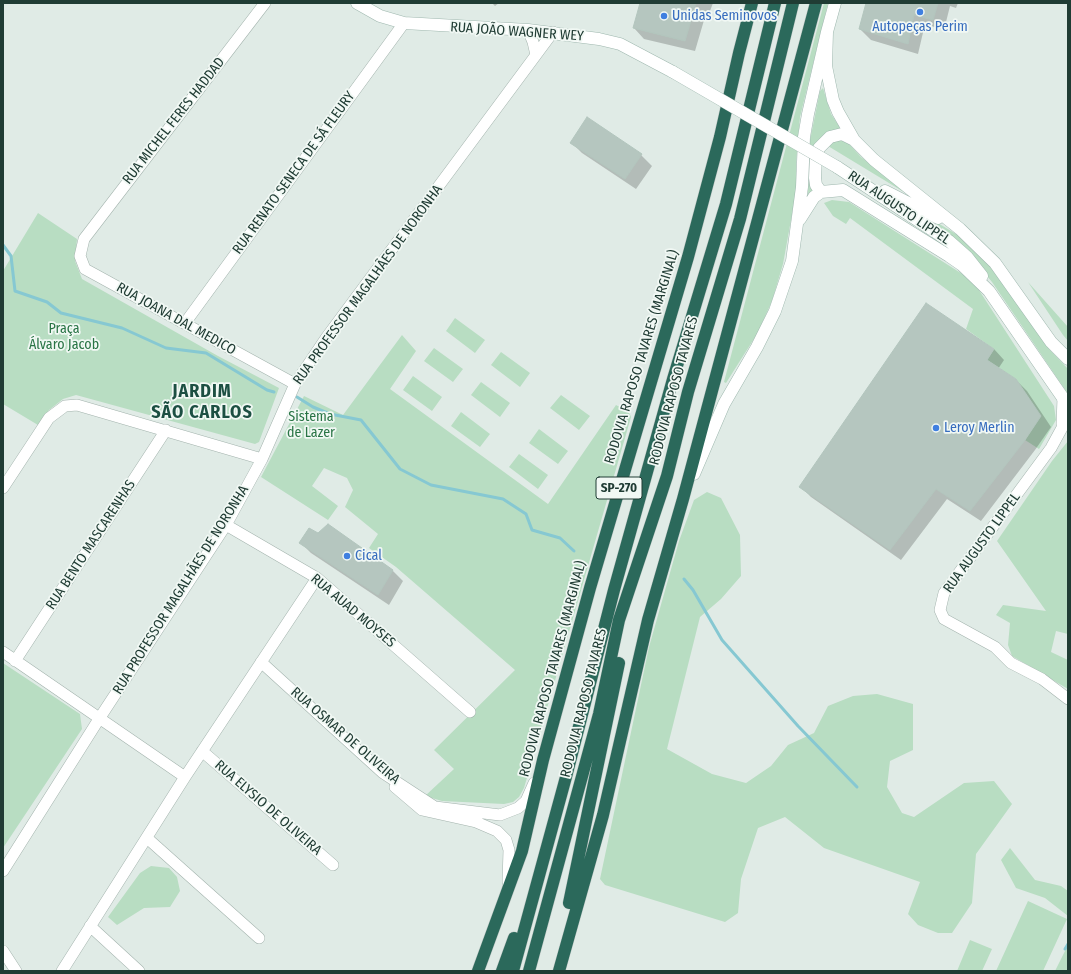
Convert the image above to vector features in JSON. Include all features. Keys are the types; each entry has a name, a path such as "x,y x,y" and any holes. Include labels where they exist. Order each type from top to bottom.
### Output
{"highway":[{"name":"RODOVIA RAPOSO TAVARES (MARGINAL)","path":"478,971 522,850 543,760 590,588 688,257 720,137 738,53 752,3"},
{"name":"RODOVIA RAPOSO TAVARES","path":"513,971 618,575 673,379 726,204 775,3"},
{"name":"RODOVIA RAPOSO TAVARES","path":"530,971 599,714 620,620 629,588 667,476 688,392 740,219 793,3"},
{"path":"559,971 602,815 648,620 683,499 816,3"},
{"path":"555,971 627,622 629,588"},
{"path":"502,971 544,856"}],"main road":[{"name":"RUA JOÃO WAGNER WEY","path":"357,3 380,16 404,23 553,32 599,39 620,44 673,72 840,169"},
{"name":"RUA AUGUSTO LIPPEL","path":"835,3 827,32 826,66 830,87 838,112 854,140 874,160 960,229 995,263 1051,342 1068,359"},
{"path":"683,499 724,404 757,347 775,311 792,261 802,187 802,154 806,121 827,32"},
{"path":"797,224 814,197 821,192 816,185 815,178 816,156 819,148 830,137 842,134 854,140"},
{"name":"RUA AUGUSTO LIPPEL","path":"840,169 960,229"},
{"name":"RUA AUGUSTO LIPPEL","path":"840,169 950,241 967,257 980,273 989,291 1065,399"},
{"name":"RUA AUGUSTO LIPPEL","path":"821,192 843,190 850,194 962,265 989,291"}],"street":[{"name":"RUA MICHEL FERES HADDAD","path":"84,239 265,3"},
{"name":"RUA RENATO SENECA DE SÁ FLEURY","path":"185,323 404,23"},
{"path":"528,30 533,42 536,56"},
{"name":"RUA PROFESSOR MAGALHÃES DE NORONHA","path":"3,871 99,719 226,525 262,459 295,384 326,338 553,32"},
{"name":"RUA JOANA DAL MEDICO","path":"84,239 80,256 85,269 295,384"},
{"name":"RUA AUGUSTO LIPPEL","path":"1051,448 1062,422 1065,399"},
{"path":"3,488 49,418 65,406 77,405 262,459"},
{"name":"RUA AUGUSTO LIPPEL","path":"1068,417 1051,448 944,593 940,610 944,619 995,647 1011,663 1042,679 1068,698"},
{"name":"RUA BENTO MASCARENHAS","path":"16,660 166,430"},
{"name":"RUA AUGUSTO LIPPEL","path":"1051,448 1068,432"},
{"name":"RUA AUAD MOYSES","path":"226,525 317,578 470,712"},
{"path":"62,971 185,777 317,578"},
{"path":"3,652 185,777"},
{"name":"RUA OSMAR DE OLIVEIRA","path":"261,662 383,773 435,807 500,815 518,808 526,800 532,790 543,760"},
{"name":"RUA ELYSIO DE OLIVEIRA","path":"202,751 333,865"},
{"path":"383,773 396,788 422,810 476,822 497,831 506,840 509,850 507,888"},
{"path":"147,838 259,938"},
{"path":"90,926 139,971"},
{"path":"3,951 16,971"}],"green space":[{"path":"824,3 828,3 800,117 796,163 797,187 783,264 772,301 757,334 726,383 724,382"},
{"path":"823,88 831,114 841,129 827,133 813,192 808,194 810,140 820,91"},
{"path":"840,140 849,144 861,157 917,200 828,146 833,141"},
{"path":"832,200 849,202 967,277 977,287 1054,406 1056,420 1039,449 1025,440 1040,416 1016,379 987,360 994,349 966,329 973,309 850,218 846,224 833,216 824,203"},
{"path":"913,208 966,240 993,268 1050,350 1068,369 1068,394 992,282 966,251 912,212"},
{"name":"Praça Álvaro Jacob","path":"38,213 77,239 75,261 82,279 218,356 279,388 259,442 255,444 76,395 63,399 49,410 38,425 3,404 3,271"},
{"path":"1028,282 1068,327 1068,341 1063,335"},
{"path":"455,318 485,340 475,353 446,331"},
{"name":"Sistema de Lazer","path":"402,335 416,351 390,389 548,504 616,405 629,412 631,417 524,788 519,797 513,802 504,804 442,801 425,796 454,769 434,750 515,670 396,567 369,548 378,534 345,507 353,490 347,478 324,468 312,486 338,506 328,520 261,477 304,396 343,415"},
{"path":"434,348 463,369 453,382 424,361"},
{"path":"501,352 530,373 520,387 491,365"},
{"path":"413,376 442,397 432,411 403,390"},
{"path":"481,382 510,403 500,417 471,395"},
{"path":"561,395 590,416 579,430 550,408"},
{"path":"461,412 490,434 480,447 451,426"},
{"path":"539,429 568,451 558,464 529,443"},
{"path":"1068,441 1068,634 1056,631 1051,652 1068,660 1068,689 1012,656 1008,645 1010,623 996,615 1003,605 1046,611 997,541 1052,461"},
{"path":"519,454 548,475 538,489 509,467"},
{"path":"707,492 721,498 740,535 741,576 721,599 700,617 667,749 712,774 746,783 771,766 788,745 814,733 828,706 853,696 877,694 913,704 913,750 890,761 887,787 902,813 914,817 964,783 994,781 1012,804 976,854 972,903 952,933 938,933 918,925 908,914 920,882 824,848 785,817 758,828 741,879 738,913 725,922 605,885 600,879 649,647 679,541 694,500"},
{"path":"3,663 80,714 82,729 3,848"},
{"path":"1010,848 1035,880 1061,886 1068,891 1068,916 1045,898 1016,888 1001,860"},
{"path":"151,866 169,868 177,877 180,891 170,907 144,908 117,925 108,917 140,873"},
{"path":"1028,901 1067,919 1043,971 996,971"},
{"path":"970,940 992,949 982,971 957,971"},
{"path":"1068,945 1068,971 1055,971"}],"building":[{"name":"Unidas Seminovos","path":"640,3 696,3 685,41 633,28"},
{"path":"866,3 938,3 933,20 914,15 908,44 859,29"},
{"path":"587,117 642,154 625,179 570,143"},
{"name":"Leroy Merlin","path":"926,303 994,349 987,360 1016,379 1041,416 1025,440 970,511 936,489 890,550 799,487"},
{"name":"Cical","path":"328,524 393,570 378,595 299,543 309,528 318,533"}],"waterway":[{"path":"3,245 11,256 15,291 47,302 61,313 122,328 166,348 206,353 267,390 274,392"},
{"path":"297,397 313,407 330,414 361,420 400,469 431,485 503,499 526,514 532,530 560,538 574,551"},
{"path":"684,579 693,590 722,640 798,726 857,787"},
{"path":"1065,949 1068,944"}],"place":[{"name":"Autopeças Perim","path":"920,12"},
{"name":"Unidas Seminovos","path":"664,16"},
{"name":"Leroy Merlin","path":"936,428"},
{"name":"Cical","path":"347,556"}],"district":[{"name":"JARDIM SÃO CARLOS","path":"202,402"}]}
